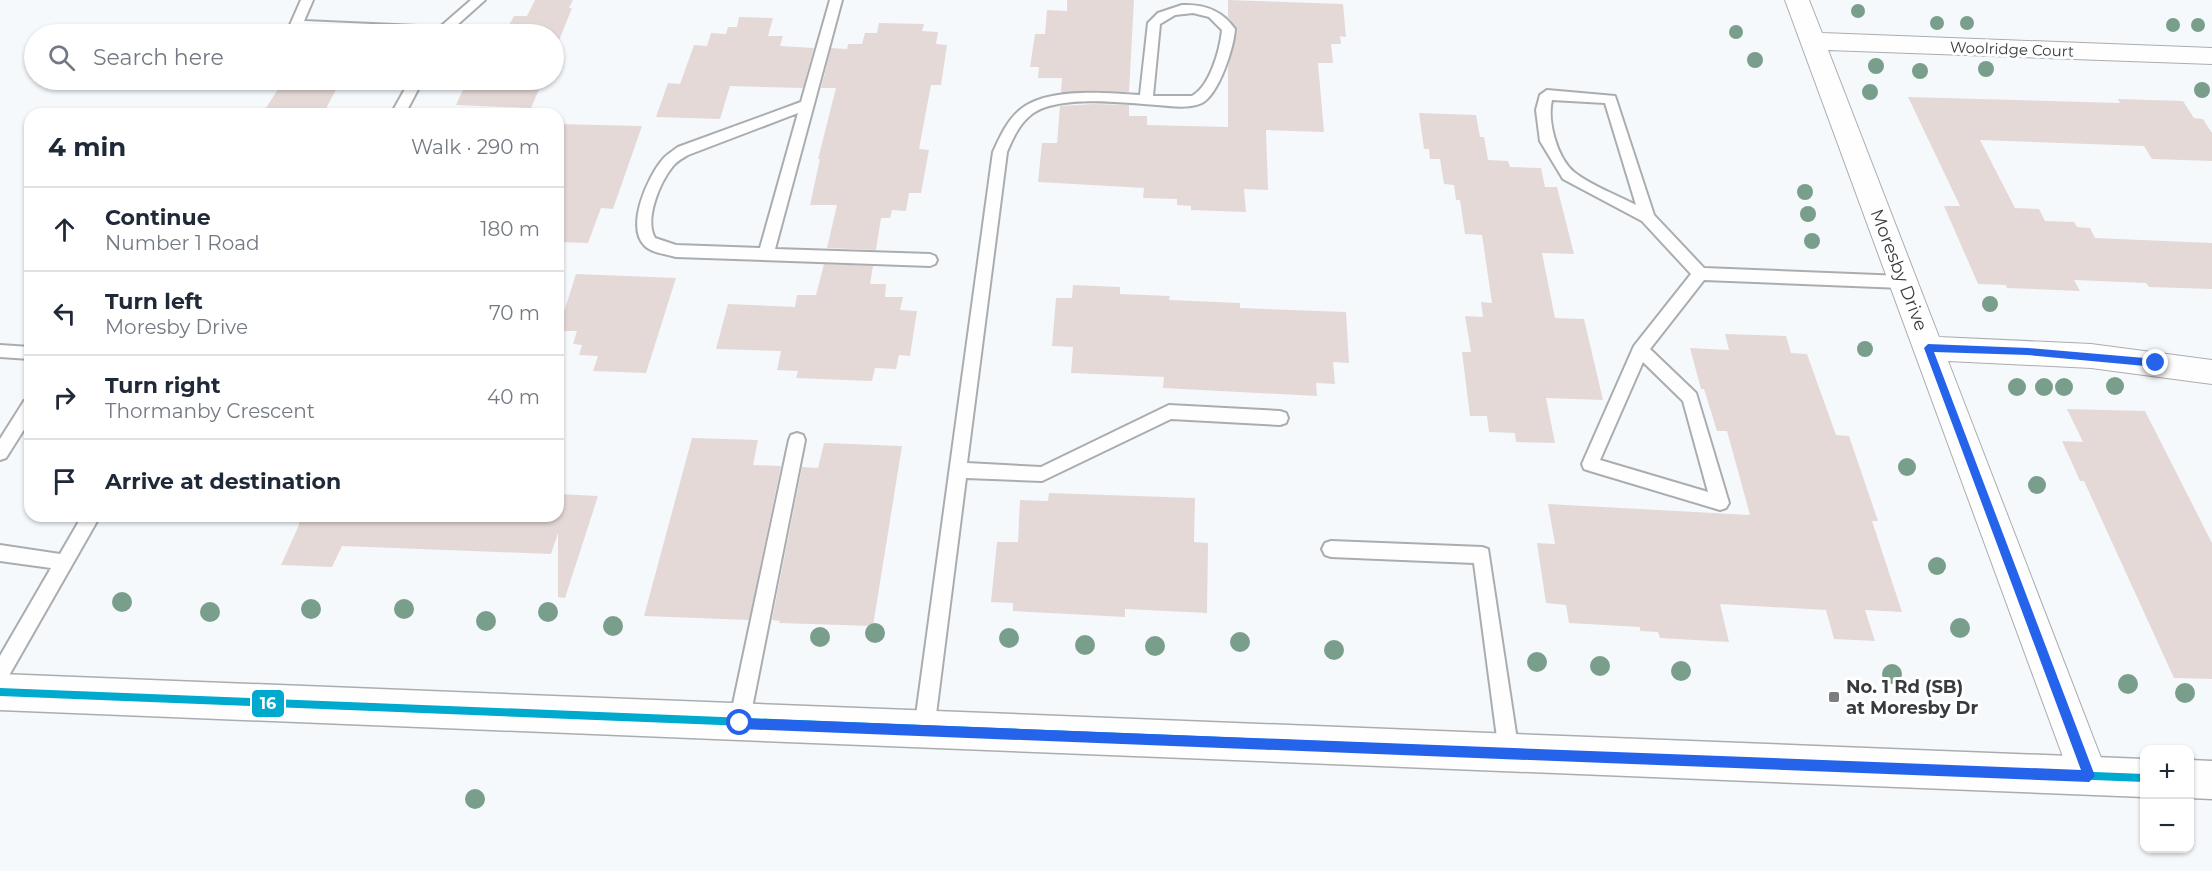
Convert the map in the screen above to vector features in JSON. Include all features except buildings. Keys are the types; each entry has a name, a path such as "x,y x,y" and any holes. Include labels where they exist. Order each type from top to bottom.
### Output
{"main road":[{"path":"0,692 2140,778"},
{"path":"2194,779 2212,780"}],"street":[{"name":"Moresby Drive","path":"1797,0 2089,776"},
{"name":"Woolridge Court","path":"1813,41 2212,56"},
{"path":"1928,348 2091,356 2212,372"}],"lane":[{"path":"296,24 308,0"},
{"path":"451,24 479,0"},
{"path":"766,255 836,0"},
{"path":"924,730 1000,152 1017,119 1029,110 1048,102 1073,99 1146,101 1188,102 1201,97 1211,81 1227,43 1229,29 1225,23 1208,12 1196,9 1172,10 1162,14 1154,23 1146,101"},
{"path":"401,108 411,90"},
{"path":"1647,217 1610,99 1547,95 1543,110 1547,141 1568,174 1647,217 1700,274 1902,282"},
{"path":"807,105 674,156 659,175 643,223 649,242 660,248 676,251 930,260"},
{"path":"1640,350 1690,398 1720,503 1590,464 1640,350 1700,274"},
{"path":"0,351 24,353"},
{"path":"958,470 1042,474 1169,412 1280,417"},
{"path":"0,453 24,415"},
{"path":"740,723 797,440"},
{"path":"0,673 87,522"},
{"path":"1331,549 1482,555 1509,753"},
{"path":"0,553 64,562"}],"transit line":[{"name":"16","path":"0,692 2140,778"}],"place":[{"name":"No. 1 Rd (SB) at Moresby Dr","path":"1834,697"}],"route":[{"path":"740,723 2089,776 1928,348 2028,351 2156,363"}]}
